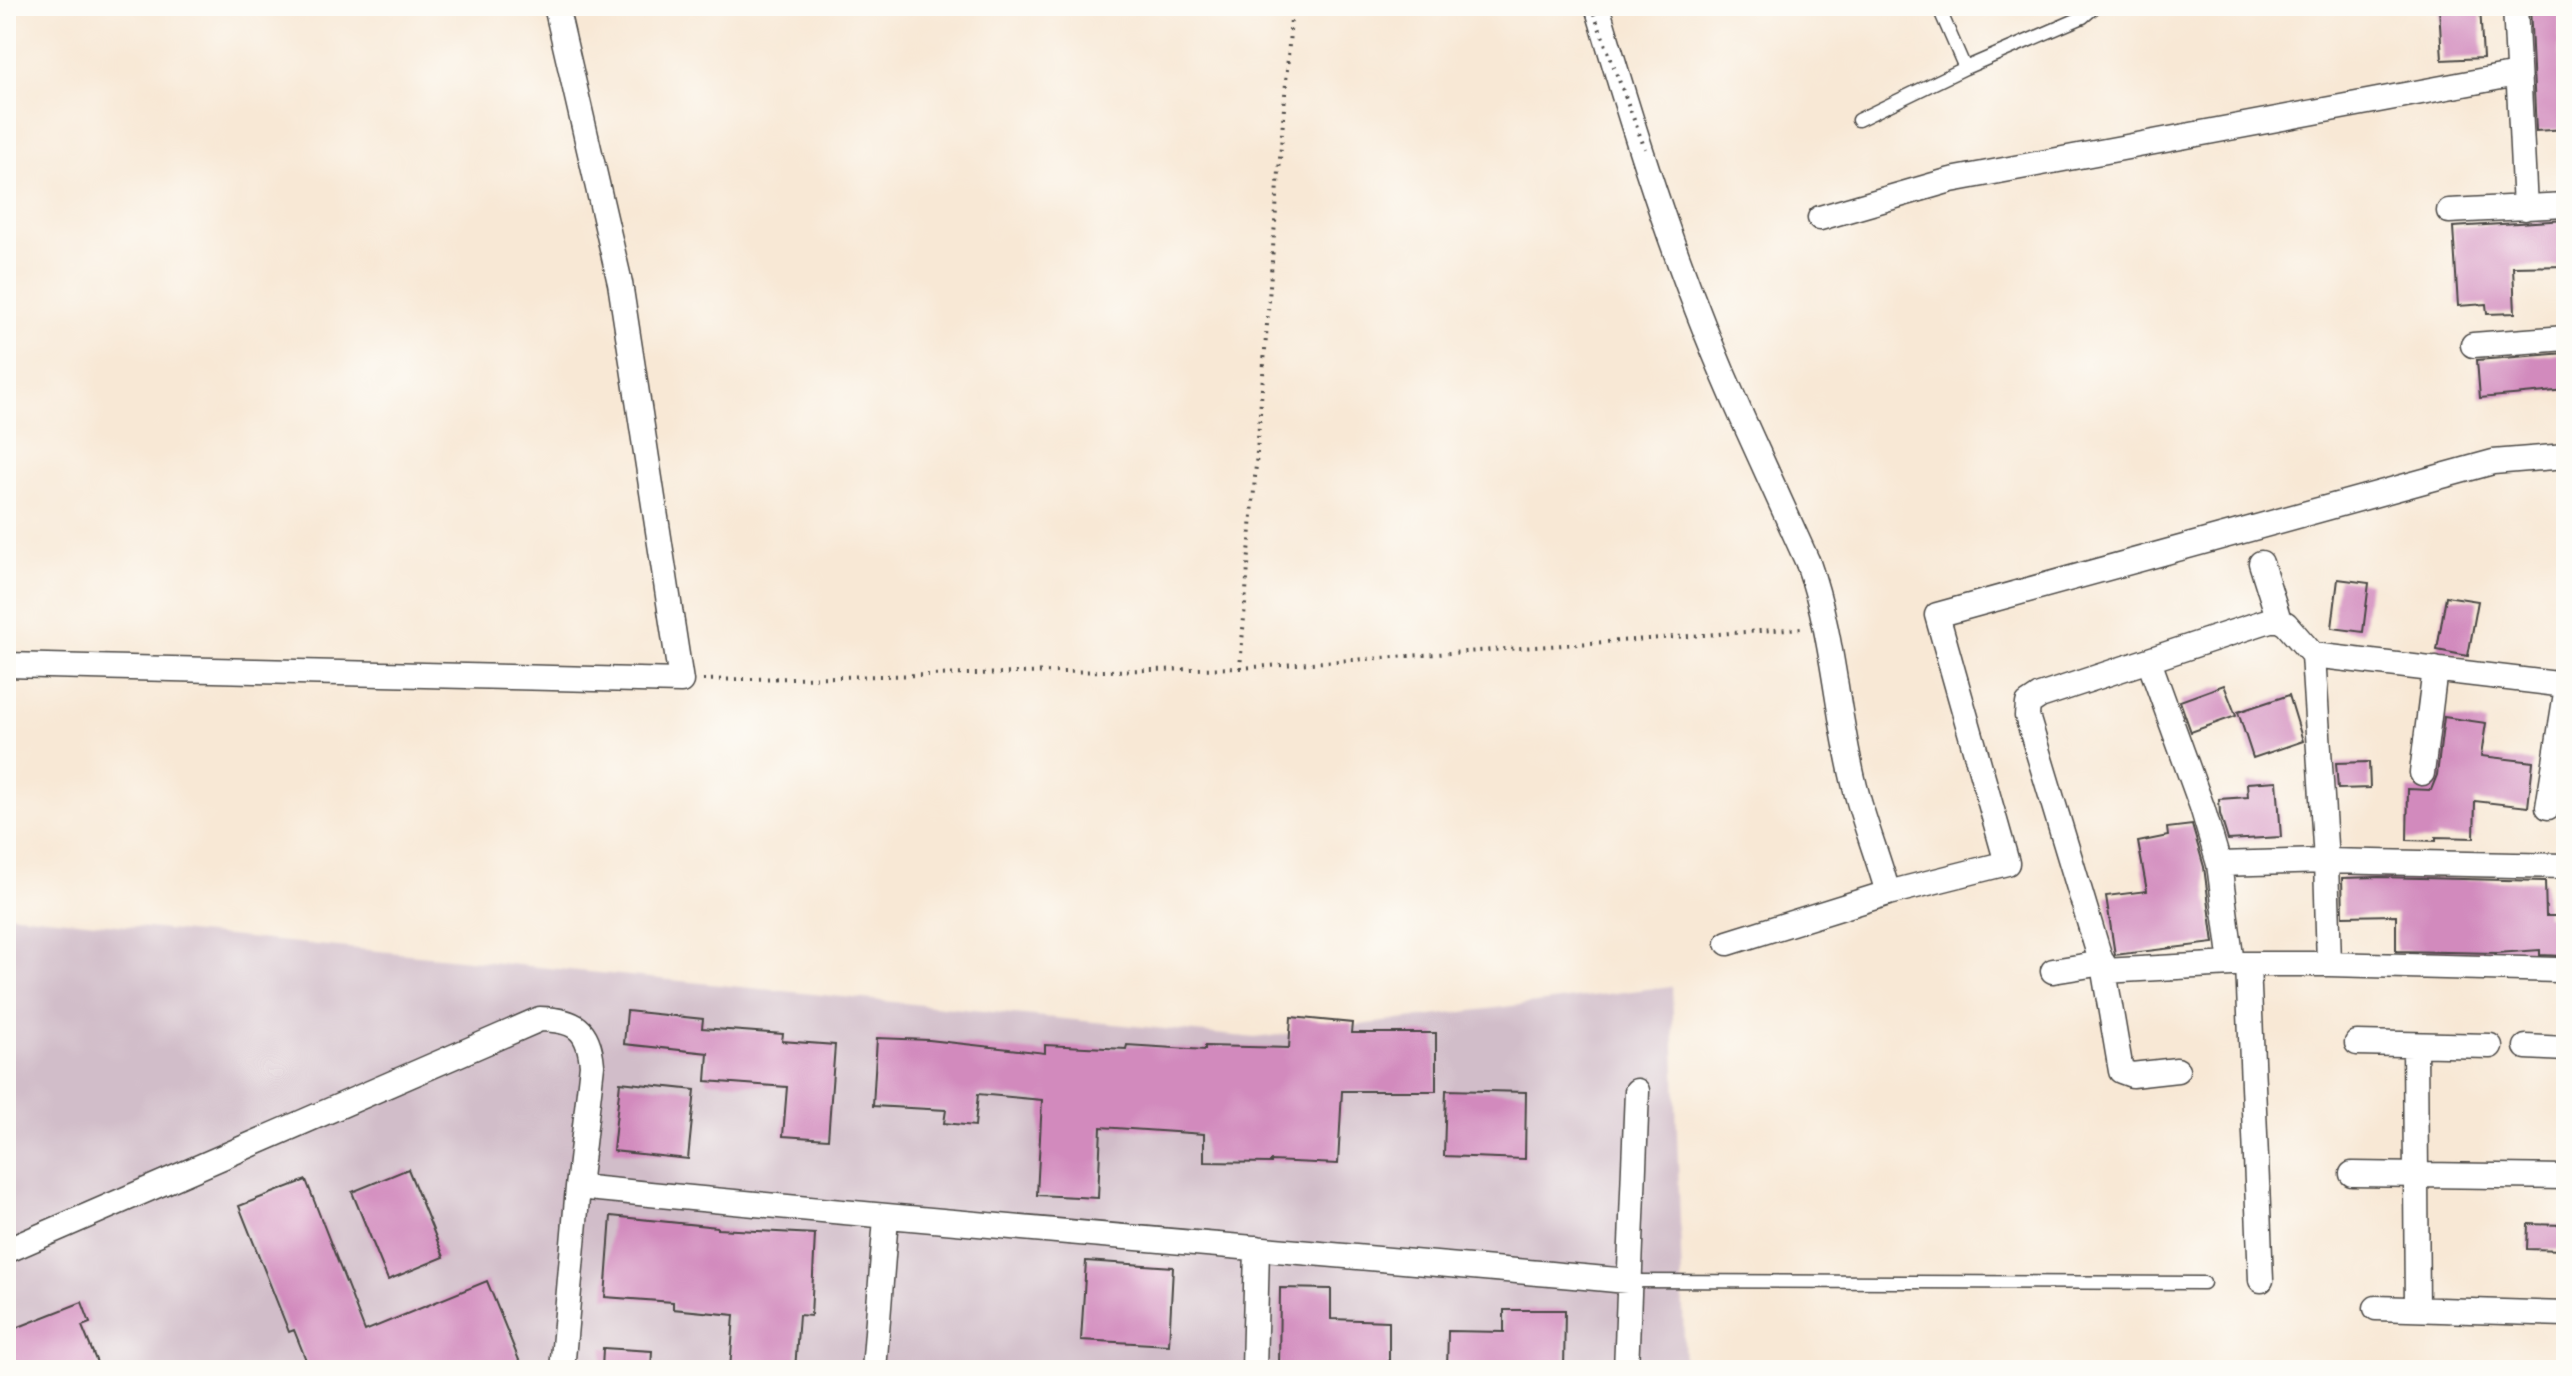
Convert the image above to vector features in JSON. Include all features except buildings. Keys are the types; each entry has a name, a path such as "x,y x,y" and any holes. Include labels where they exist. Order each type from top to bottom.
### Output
{"street":[{"path":"6,665 681,681 620,283 556,6"},
{"path":"1594,6 1637,144 1692,301 1820,596 1855,786 1888,893"},
{"path":"2515,6 2525,208"},
{"path":"1820,218 1951,180 2517,74"},
{"path":"2449,211 2566,205"},
{"path":"2473,345 2566,338"},
{"path":"1728,943 1888,893 2007,863 1937,615 2493,462 2566,456"},
{"path":"2261,563 2279,620 2313,655 2566,685"},
{"path":"2177,1070 2132,1075 2121,1071 2103,967 2027,716 2028,704 2040,696 2270,620 2279,620"},
{"path":"2313,655 2329,964"},
{"path":"2149,661 2202,807 2219,864 2240,964 2261,1280"},
{"path":"2422,773 2435,669"},
{"path":"2548,807 2566,693"},
{"path":"2219,864 2326,861 2564,866"},
{"path":"2053,971 2240,964 2557,970"},
{"path":"6,1251 540,1019 564,1019 581,1030 590,1044 592,1065 562,1370"},
{"path":"2357,1043 2490,1046"},
{"path":"2415,1045 2417,1309"},
{"path":"2526,1047 2566,1049"},
{"path":"1626,1370 1637,1091"},
{"path":"2352,1174 2566,1177"},
{"path":"578,1187 886,1218 1628,1281"},
{"path":"874,1370 886,1218"},
{"path":"1254,1370 1257,1248"},
{"path":"2376,1308 2566,1314"}],"lane":[{"path":"1938,6 1965,68"},
{"path":"1858,120 1965,68 2083,17 2096,6"},
{"path":"1628,1281 2204,1283"}],"path":[{"path":"1240,668 1292,6"},
{"path":"1594,6 1645,149"},
{"path":"681,681 1240,668 1826,626"}],"shaded area":[{"path":"6,914 1255,1038 1672,986 1685,1370 6,1370"}]}
